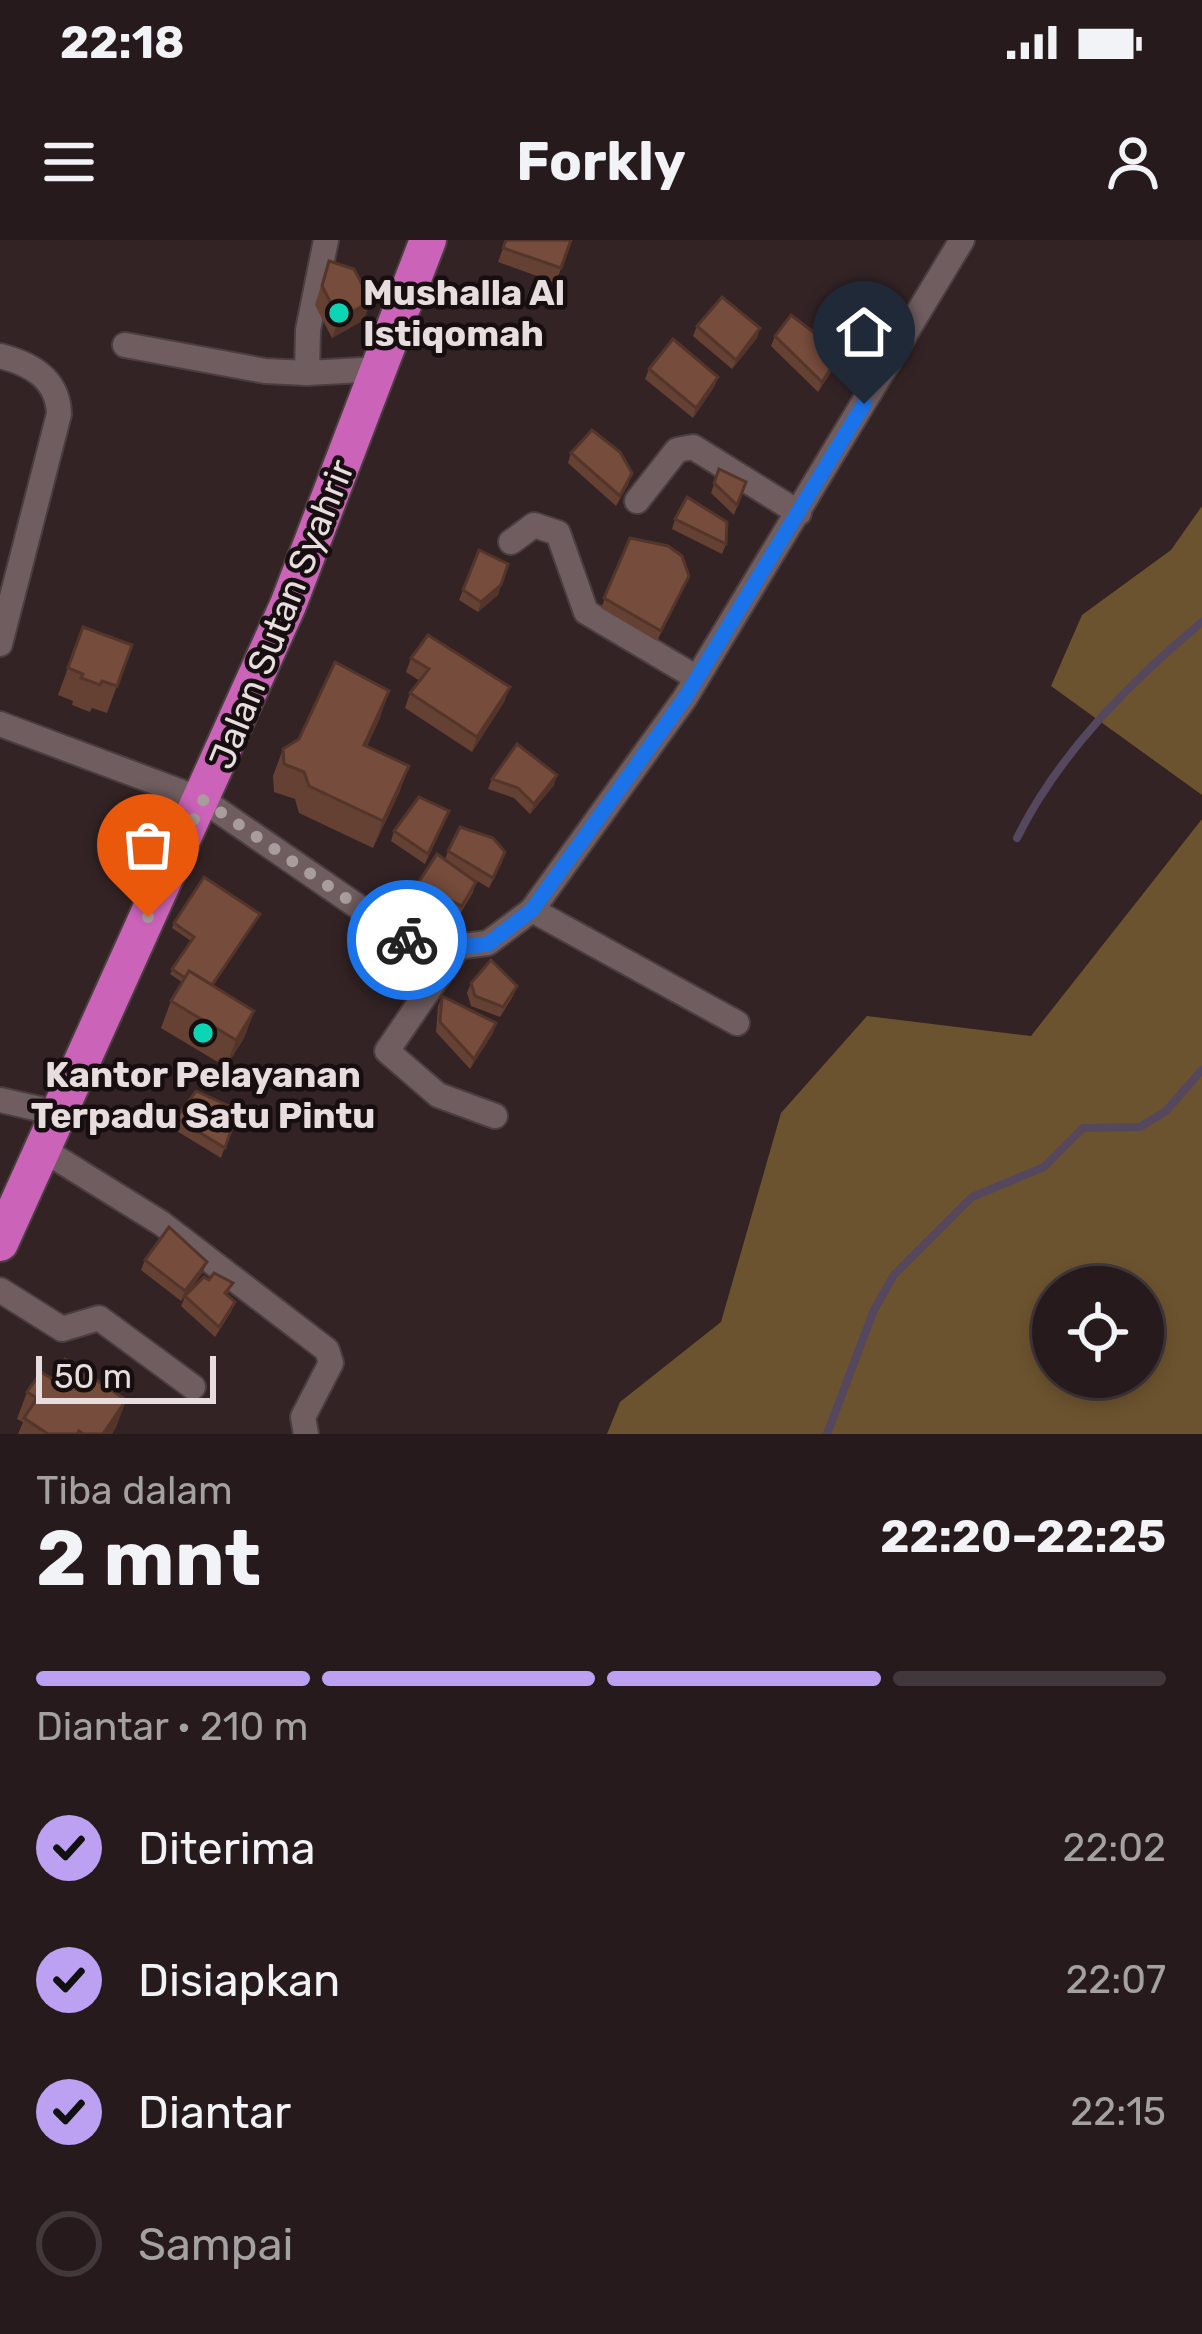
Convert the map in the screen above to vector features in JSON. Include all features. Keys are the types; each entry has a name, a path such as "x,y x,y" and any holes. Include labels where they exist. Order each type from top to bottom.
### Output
{"highway":[{"name":"Jalan Sutan Syahrir","path":"0,1243 288,605 428,240"}],"street":[{"path":"308,374 308,330 326,240"},
{"path":"0,724 203,800 395,934 431,950 488,944 532,910 698,678 954,242"},
{"path":"125,344 265,371 380,370"},
{"path":"0,356 34,368 58,396 59,414 5,601 0,644"},
{"path":"637,501 677,450 693,447 799,513"},
{"path":"511,542 534,525 558,533 586,612 698,678"},
{"path":"532,910 737,1024"},
{"path":"455,950 387,1051 389,1058 438,1096 494,1116"},
{"path":"0,1100 57,1113"},
{"path":"42,1149 161,1223 327,1350 331,1363 303,1417 306,1434"},
{"path":"0,1290 62,1329 99,1318 193,1388"}],"shaded area":[{"path":"1202,506 1202,795 1051,686 1082,615 1171,550"},
{"path":"1202,819 1202,1434 607,1434 620,1402 721,1322 781,1113 867,1016 1031,1036"}],"building":[{"path":"506,240 571,240 561,268 503,248"},
{"path":"329,261 354,269 371,301 339,319 322,286"},
{"path":"722,297 760,328 736,360 697,326"},
{"path":"791,315 841,353 822,382 775,336"},
{"path":"673,339 718,377 696,408 649,369"},
{"path":"592,430 620,452 632,473 620,496 571,453"},
{"path":"719,469 746,482 737,505 714,483"},
{"path":"687,497 727,522 726,544 675,519"},
{"path":"630,538 668,546 682,556 689,576 661,631 604,598"},
{"path":"479,550 508,564 501,585 481,602 463,590"},
{"path":"83,627 132,645 117,686 102,681 100,685 68,668"},
{"path":"428,635 510,687 477,737 410,693 429,669 411,658"},
{"path":"335,662 389,691 364,745 409,766 383,821 309,786 304,772 284,764 283,749 299,739"},
{"path":"517,744 557,775 534,804 518,788 492,779"},
{"path":"419,797 449,811 428,854 394,831"},
{"path":"460,827 493,838 505,852 493,878 448,851"},
{"path":"437,854 476,882 462,906 443,897 438,911 426,903 433,893 418,883"},
{"path":"204,877 260,914 212,985 189,971 185,978 172,969 194,937 174,923"},
{"path":"491,960 517,986 503,1007 475,996 471,983"},
{"path":"189,971 254,1011 236,1040 171,1001"},
{"path":"442,996 496,1023 474,1059 440,1022"},
{"path":"196,1091 238,1110 225,1148 176,1118"},
{"path":"169,1227 207,1262 185,1291 145,1260"},
{"path":"214,1273 233,1283 225,1293 235,1302 219,1327 185,1296"},
{"path":"65,1359 126,1400 103,1434 48,1434 24,1418 37,1398 27,1392 41,1372 52,1379"}],"waterway":[{"path":"1017,838 1054,777 1098,721 1202,622"},
{"path":"827,1434 874,1310 894,1275 972,1197 1044,1167 1083,1128 1140,1127 1166,1111 1202,1070"}],"way so far":[{"path":"148,917 203,800 407,940"}],"place":[{"name":"Mushalla Al Istiqomah","path":"339,313"},
{"name":"Kantor Pelayanan Terpadu Satu Pintu","path":"203,1033"}],"route":[{"path":"407,940 431,950 488,944 532,910 685,698 864,404"}]}
